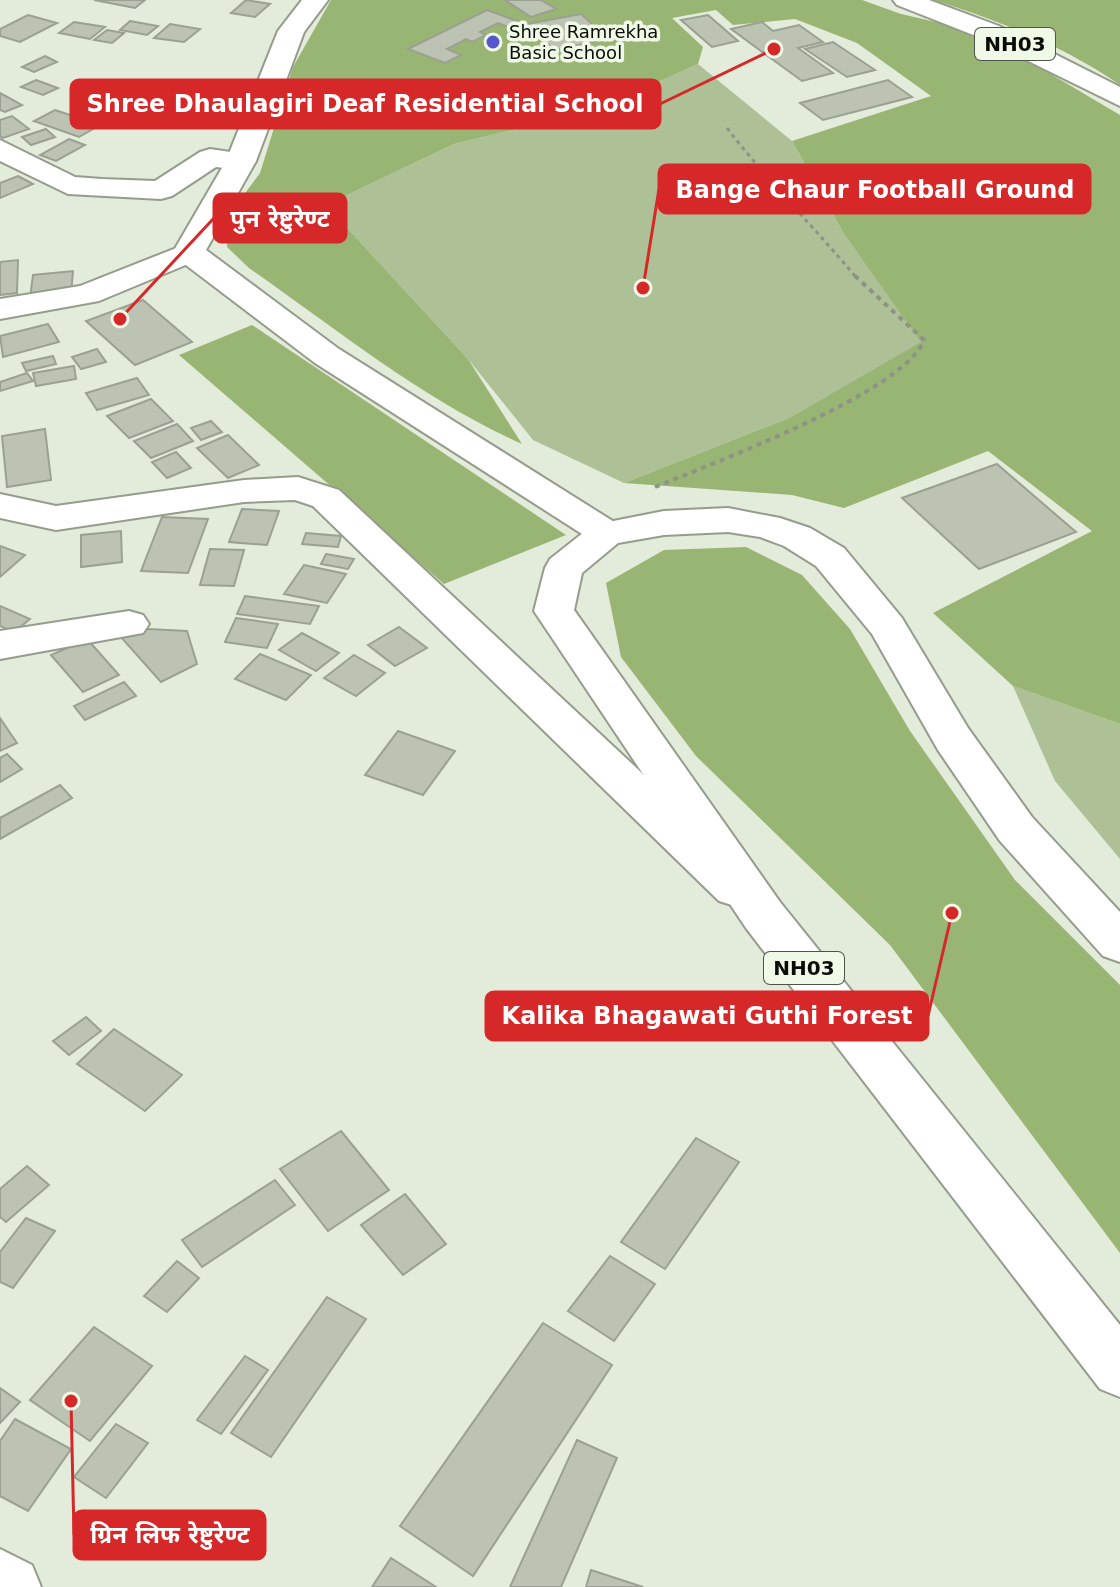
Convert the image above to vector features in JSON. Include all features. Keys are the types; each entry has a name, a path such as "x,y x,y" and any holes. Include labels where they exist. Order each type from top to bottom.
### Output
{"main road":[{"path":"0,309 88,294 189,252 241,161 291,31 315,0"},
{"name":"NH03","path":"906,0 990,32 1120,98"},
{"path":"0,149 68,185 102,188 161,190 210,158 241,161"},
{"path":"189,252 327,356 606,533 664,523 728,520 767,526 797,537 830,557 888,627 953,739 1016,829 1120,943"},
{"path":"0,506 56,518 244,491 298,488 326,498 763,915"},
{"name":"NH03","path":"606,533 564,568 554,611 763,915 1120,1370"},
{"path":"0,645 129,624"},
{"path":"0,1580 10,1587"}],"path":[{"path":"664,523 655,488 781,436 897,374 920,351 924,340 859,281 811,223 757,167 727,128"}],"green space":[{"path":"331,0 862,0 901,14 962,28 1022,57 1120,115 1120,724 1013,686 933,613 1092,531 988,451 844,508 792,495 624,483 789,418 921,342 844,234 792,141 931,96 857,43 795,19 733,25 716,10 672,18 703,47 698,64 596,110 454,144 326,205 468,359 522,444 415,385 249,268 227,247 228,216 260,173 293,67"},
{"path":"933,0 1120,0 1120,85 1030,35"},
{"path":"698,64 792,141 844,234 922,342 789,418 624,483 533,440 468,359 326,205 454,144 596,110"},
{"path":"252,325 566,535 444,584 179,355"},
{"path":"746,547 802,575 850,629 910,731 1015,880 1120,985 1120,1253 890,945 696,756 621,657 606,583 664,550"},
{"path":"1013,686 1120,724 1120,859 1055,781"}],"building":[{"path":"94,0 145,0 135,8"},
{"path":"246,0 270,4 255,17 231,13"},
{"path":"505,0 541,0 556,9 531,17"},
{"path":"487,10 520,22 508,27 498,23 480,32 486,35 472,42 466,39 447,49 461,55 445,63 408,49"},
{"path":"581,14 608,39 554,50 527,24"},
{"path":"28,15 57,23 20,42 0,36 0,29"},
{"path":"708,15 738,41 712,47 681,20"},
{"path":"130,21 158,26 147,35 120,30"},
{"path":"74,22 105,27 90,39 59,33"},
{"path":"762,22 773,31 799,25 823,42 798,48 833,73 802,81 731,29"},
{"path":"170,24 200,29 184,42 154,38"},
{"path":"107,30 124,33 112,43 94,40"},
{"path":"833,42 875,70 847,77 805,49"},
{"path":"45,56 57,62 34,72 22,67"},
{"path":"36,80 58,88 43,95 21,87"},
{"path":"888,80 912,97 823,120 800,103"},
{"path":"0,93 22,105 5,112 0,110"},
{"path":"55,110 100,125 79,137 34,121"},
{"path":"12,116 29,129 3,138 0,136 0,120"},
{"path":"46,129 55,137 31,145 22,137"},
{"path":"69,139 85,145 56,161 40,155"},
{"path":"18,176 33,184 0,198 0,183"},
{"path":"18,260 17,293 0,295 0,262"},
{"path":"73,271 71,294 30,298 33,275"},
{"path":"143,300 192,342 135,365 86,321"},
{"path":"48,324 59,342 3,357 0,336"},
{"path":"97,349 106,362 81,369 72,357"},
{"path":"53,356 56,364 26,371 22,363"},
{"path":"74,366 76,379 36,386 33,373"},
{"path":"27,373 33,381 0,391 0,382"},
{"path":"137,378 149,395 97,410 86,393"},
{"path":"151,399 173,421 129,438 107,416"},
{"path":"211,421 222,432 201,440 191,428"},
{"path":"177,424 193,441 151,458 134,441"},
{"path":"45,429 51,480 7,487 2,436"},
{"path":"228,435 259,465 228,478 197,448"},
{"path":"176,452 191,468 167,478 152,462"},
{"path":"997,464 1076,532 979,569 902,498"},
{"path":"242,509 279,511 267,545 229,542"},
{"path":"162,517 208,519 188,573 141,571"},
{"path":"121,531 122,562 81,567 81,535"},
{"path":"306,533 341,536 338,547 302,544"},
{"path":"0,546 25,555 0,577"},
{"path":"210,549 244,550 234,586 200,585"},
{"path":"326,554 354,559 348,569 321,564"},
{"path":"304,565 346,574 327,603 284,594"},
{"path":"245,596 319,606 310,624 237,614"},
{"path":"0,606 30,619 14,632 0,626"},
{"path":"236,618 278,624 267,648 225,642"},
{"path":"399,627 427,648 395,666 368,645"},
{"path":"148,629 187,631 197,664 161,682 119,635"},
{"path":"302,633 339,653 316,671 279,650"},
{"path":"87,639 119,675 83,692 51,655"},
{"path":"260,654 311,675 286,700 235,679"},
{"path":"354,655 385,673 356,696 324,678"},
{"path":"124,682 136,696 85,720 74,706"},
{"path":"0,718 17,743 0,751"},
{"path":"398,731 455,751 423,795 365,775"},
{"path":"7,754 22,769 0,782 0,758"},
{"path":"60,785 72,798 0,839 0,818"},
{"path":"86,1017 101,1031 69,1055 53,1041"},
{"path":"114,1029 182,1075 145,1111 77,1064"},
{"path":"341,1131 389,1190 328,1231 280,1169"},
{"path":"696,1138 739,1162 665,1269 621,1242"},
{"path":"27,1166 49,1185 6,1222 0,1217 0,1189"},
{"path":"275,1180 295,1205 202,1267 182,1240"},
{"path":"405,1194 446,1244 403,1275 361,1225"},
{"path":"26,1218 55,1231 13,1288 0,1282 0,1252"},
{"path":"610,1256 655,1284 614,1341 568,1311"},
{"path":"177,1261 199,1278 167,1312 144,1296"},
{"path":"327,1297 366,1319 271,1457 231,1433"},
{"path":"543,1323 612,1365 473,1576 400,1526"},
{"path":"94,1327 152,1366 90,1441 30,1400"},
{"path":"245,1356 268,1370 221,1434 197,1420"},
{"path":"0,1388 20,1402 0,1423"},
{"path":"15,1419 71,1449 28,1511 0,1496 0,1441"},
{"path":"116,1424 148,1443 106,1498 74,1477"},
{"path":"577,1440 617,1458 561,1587 510,1587"},
{"path":"391,1558 436,1587 372,1587"},
{"path":"591,1570 643,1587 586,1587"}],"place":[{"name":"Shree Ramrekha Basic School","path":"493,42"},
{"name":"Shree Dhaulagiri Deaf Residential School","path":"774,49"},
{"name":"Bange Chaur Football Ground","path":"643,288"},
{"name":"पुन रेष्टुरेण्ट","path":"120,319"},
{"name":"Kalika Bhagawati Guthi Forest","path":"952,913"},
{"name":"ग्रिन लिफ रेष्टुरेण्ट","path":"71,1401"}]}
